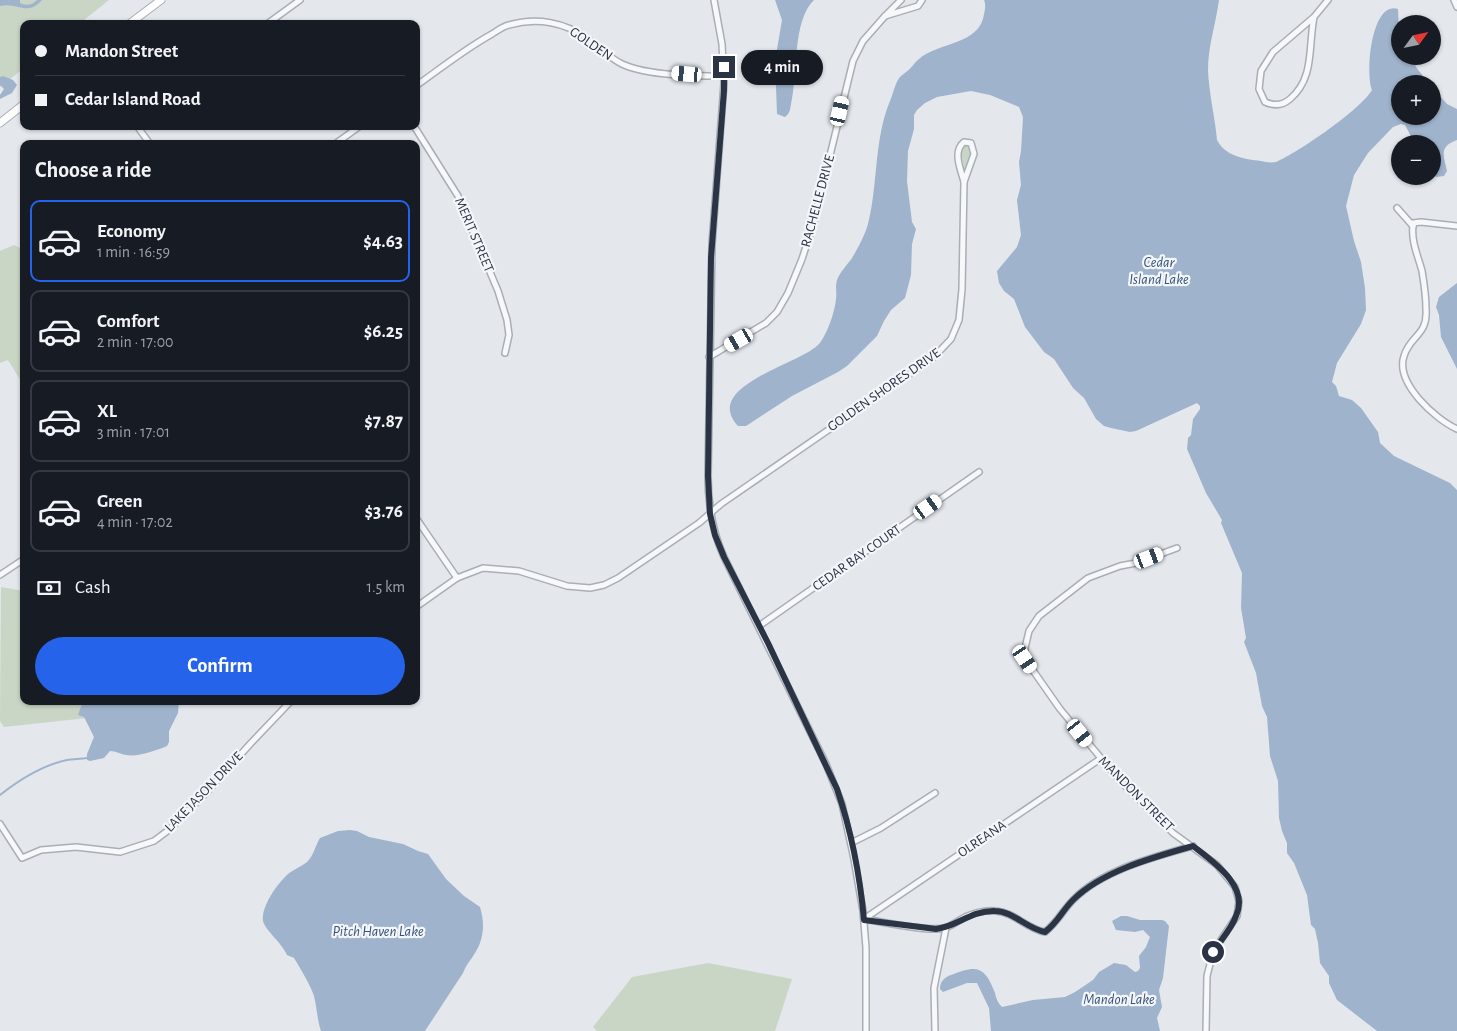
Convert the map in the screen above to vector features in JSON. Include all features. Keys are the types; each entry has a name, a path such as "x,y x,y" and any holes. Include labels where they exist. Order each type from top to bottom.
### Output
{"street":[{"path":"134,20 161,0"},
{"path":"273,20 300,0"},
{"path":"714,0 722,44 724,76 712,239 708,476 710,514 715,535 724,557 760,626 834,781 842,804 851,843 864,920 866,1031"},
{"name":"RACHELLE DRIVE","path":"709,357 766,323 777,312 788,293 813,225 853,61 863,40 901,0"},
{"path":"885,16 918,6 922,0"},
{"path":"1314,17 1306,80 1298,93 1286,103 1274,106 1265,102 1260,89 1261,71 1273,52 1314,17 1328,0"},
{"path":"1454,0 1457,7"},
{"name":"GOLDEN","path":"420,83 478,42 507,25 533,20 560,25 574,30 622,64 648,71 724,76"},
{"path":"0,122 20,107"},
{"path":"341,140 354,130"},
{"name":"MERIT STREET","path":"417,130 458,196 496,286 507,320 509,335 505,353"},
{"name":"GOLDEN SHORES DRIVE","path":"710,514 934,357 949,342 957,329 960,310 964,182 958,151 961,144 966,142 971,144 974,152 964,182"},
{"path":"1397,208 1413,226 1414,243 1422,273 1427,311 1425,325 1421,333 1409,345 1403,357 1402,369 1418,398 1429,411 1457,429"},
{"path":"1413,226 1413,224 1421,222 1457,226"},
{"name":"CEDAR BAY COURT","path":"760,626 979,472"},
{"path":"420,604 457,578 483,568 520,571 567,586 590,588 604,585 631,571 710,514"},
{"path":"420,524 457,578"},
{"name":"MANDON STREET","path":"1177,548 1088,578 1039,616 1029,631 1024,648 1025,659 1060,710 1100,759 1174,833 1217,865 1235,887 1239,901 1237,916 1213,952 1207,976 1206,1031"},
{"path":"0,575 20,562"},
{"name":"LAKE JASON DRIVE","path":"0,824 22,858 41,850 76,847 120,852 154,841 170,829 287,705"},
{"name":"OLREANA","path":"864,920 1100,759"},
{"path":"851,843 880,828 935,793"},
{"path":"864,920 930,929 946,928 966,916 982,911 996,910 1011,915 1036,930 1045,932 1059,919 1072,900 1095,882 1117,872 1193,846"},
{"path":"935,1031 934,988 946,928"}],"green space":[{"path":"0,0 109,0 84,20 20,20 20,71 0,87"},
{"path":"967,145 971,153 964,169 961,151"},
{"path":"14,245 20,248 20,380 8,360 0,363 0,251"},
{"path":"1,587 20,590 20,705 98,705 96,717 4,727 0,721"},
{"path":"708,963 792,979 775,1031 597,1031 593,1027 632,977"}],"water":[{"path":"0,0 20,0 20,3 27,5 37,0 42,0 32,8 27,8 0,6"},
{"path":"775,0 814,0 807,9 802,21 793,92 789,113 785,117 777,114 775,61 782,20"},
{"name":"Cedar Island Lake","path":"984,0 1219,0 1209,52 1208,70 1217,140 1225,150 1236,156 1266,162 1276,162 1286,157 1328,130 1355,108 1372,90 1369,70 1372,40 1376,27 1382,16 1389,9 1398,9 1398,15 1391,15 1391,65 1415,65 1422,75 1391,75 1391,125 1398,125 1393,127 1368,153 1354,175 1346,206 1361,262 1366,310 1361,324 1337,363 1332,382 1336,386 1339,396 1352,400 1361,408 1378,432 1380,443 1394,456 1450,483 1457,490 1457,1031 1377,1031 1337,1000 1329,983 1329,976 1320,963 1318,943 1315,929 1311,925 1307,895 1294,863 1287,853 1287,843 1279,818 1278,781 1270,756 1267,717 1262,706 1256,673 1244,642 1246,638 1241,608 1242,573 1221,523 1222,520 1206,493 1187,449 1193,419 1200,406 1197,403 1136,431 1130,432 1104,426 1096,419 1084,398 1073,388 1054,359 1044,352 1025,327 1014,299 1004,291 999,283 997,271 1017,247 1021,235 1017,200 1021,185 1019,162 1023,117 1019,107 990,95 971,91 937,97 925,103 917,110 914,115 914,129 908,151 907,181 912,222 916,229 912,244 911,275 905,298 891,310 877,336 847,366 838,372 792,396 746,426 738,426 730,412 733,399 743,388 758,378 809,352 822,340 834,310 837,280 857,250 868,224 881,131 897,82 900,77 927,53 957,42 975,32 981,24 985,5"},
{"path":"3,76 13,80 17,85 12,93 0,99 4,89 0,85 0,77"},
{"name":"Cedar Island Lake","path":"1441,97 1447,104 1457,109 1457,140 1445,149 1444,156 1447,171 1444,176 1441,176 1441,135 1410,135 1405,125 1441,125"},
{"path":"1457,283 1457,369 1441,337 1439,315 1436,307 1439,297"},
{"path":"82,705 179,705 178,713 169,731 167,746 152,752 136,755 126,755 110,751 104,758 90,761 87,760 87,754 94,737 84,717 78,715"},
{"name":"Pitch Haven Lake","path":"350,830 369,837 403,844 428,854 446,879 464,896 480,907 483,931 478,948 425,1031 321,1031 314,996 308,982 294,958 287,955 264,925 263,915 267,902 275,889 288,874 307,862 320,838 338,831"},
{"name":"Mandon Lake","path":"1121,916 1140,920 1162,920 1169,926 1163,978 1159,990 1162,1007 1157,1018 1160,1031 991,1031 989,1008 977,983 967,983 943,992 940,989 942,982 949,976 968,970 979,970 988,978 997,1001 1002,1007 1033,1000 1065,997 1093,980 1099,972 1114,963 1126,965 1135,972 1138,971 1140,968 1139,956 1146,947 1150,937 1143,930 1135,932 1116,930 1112,921"}],"waterway":[{"path":"0,795 23,779 49,765 67,760 87,758"}],"route":[{"path":"724,67 724,90 711,258 708,476 710,514 715,535 724,557 768,643 837,789 844,811 860,888 864,920 936,929 946,928 966,916 982,911 996,910 1011,915 1036,930 1045,932 1059,919 1072,900 1095,882 1163,855 1193,846 1217,865 1228,877 1235,887 1239,901 1237,916 1213,952"}]}
